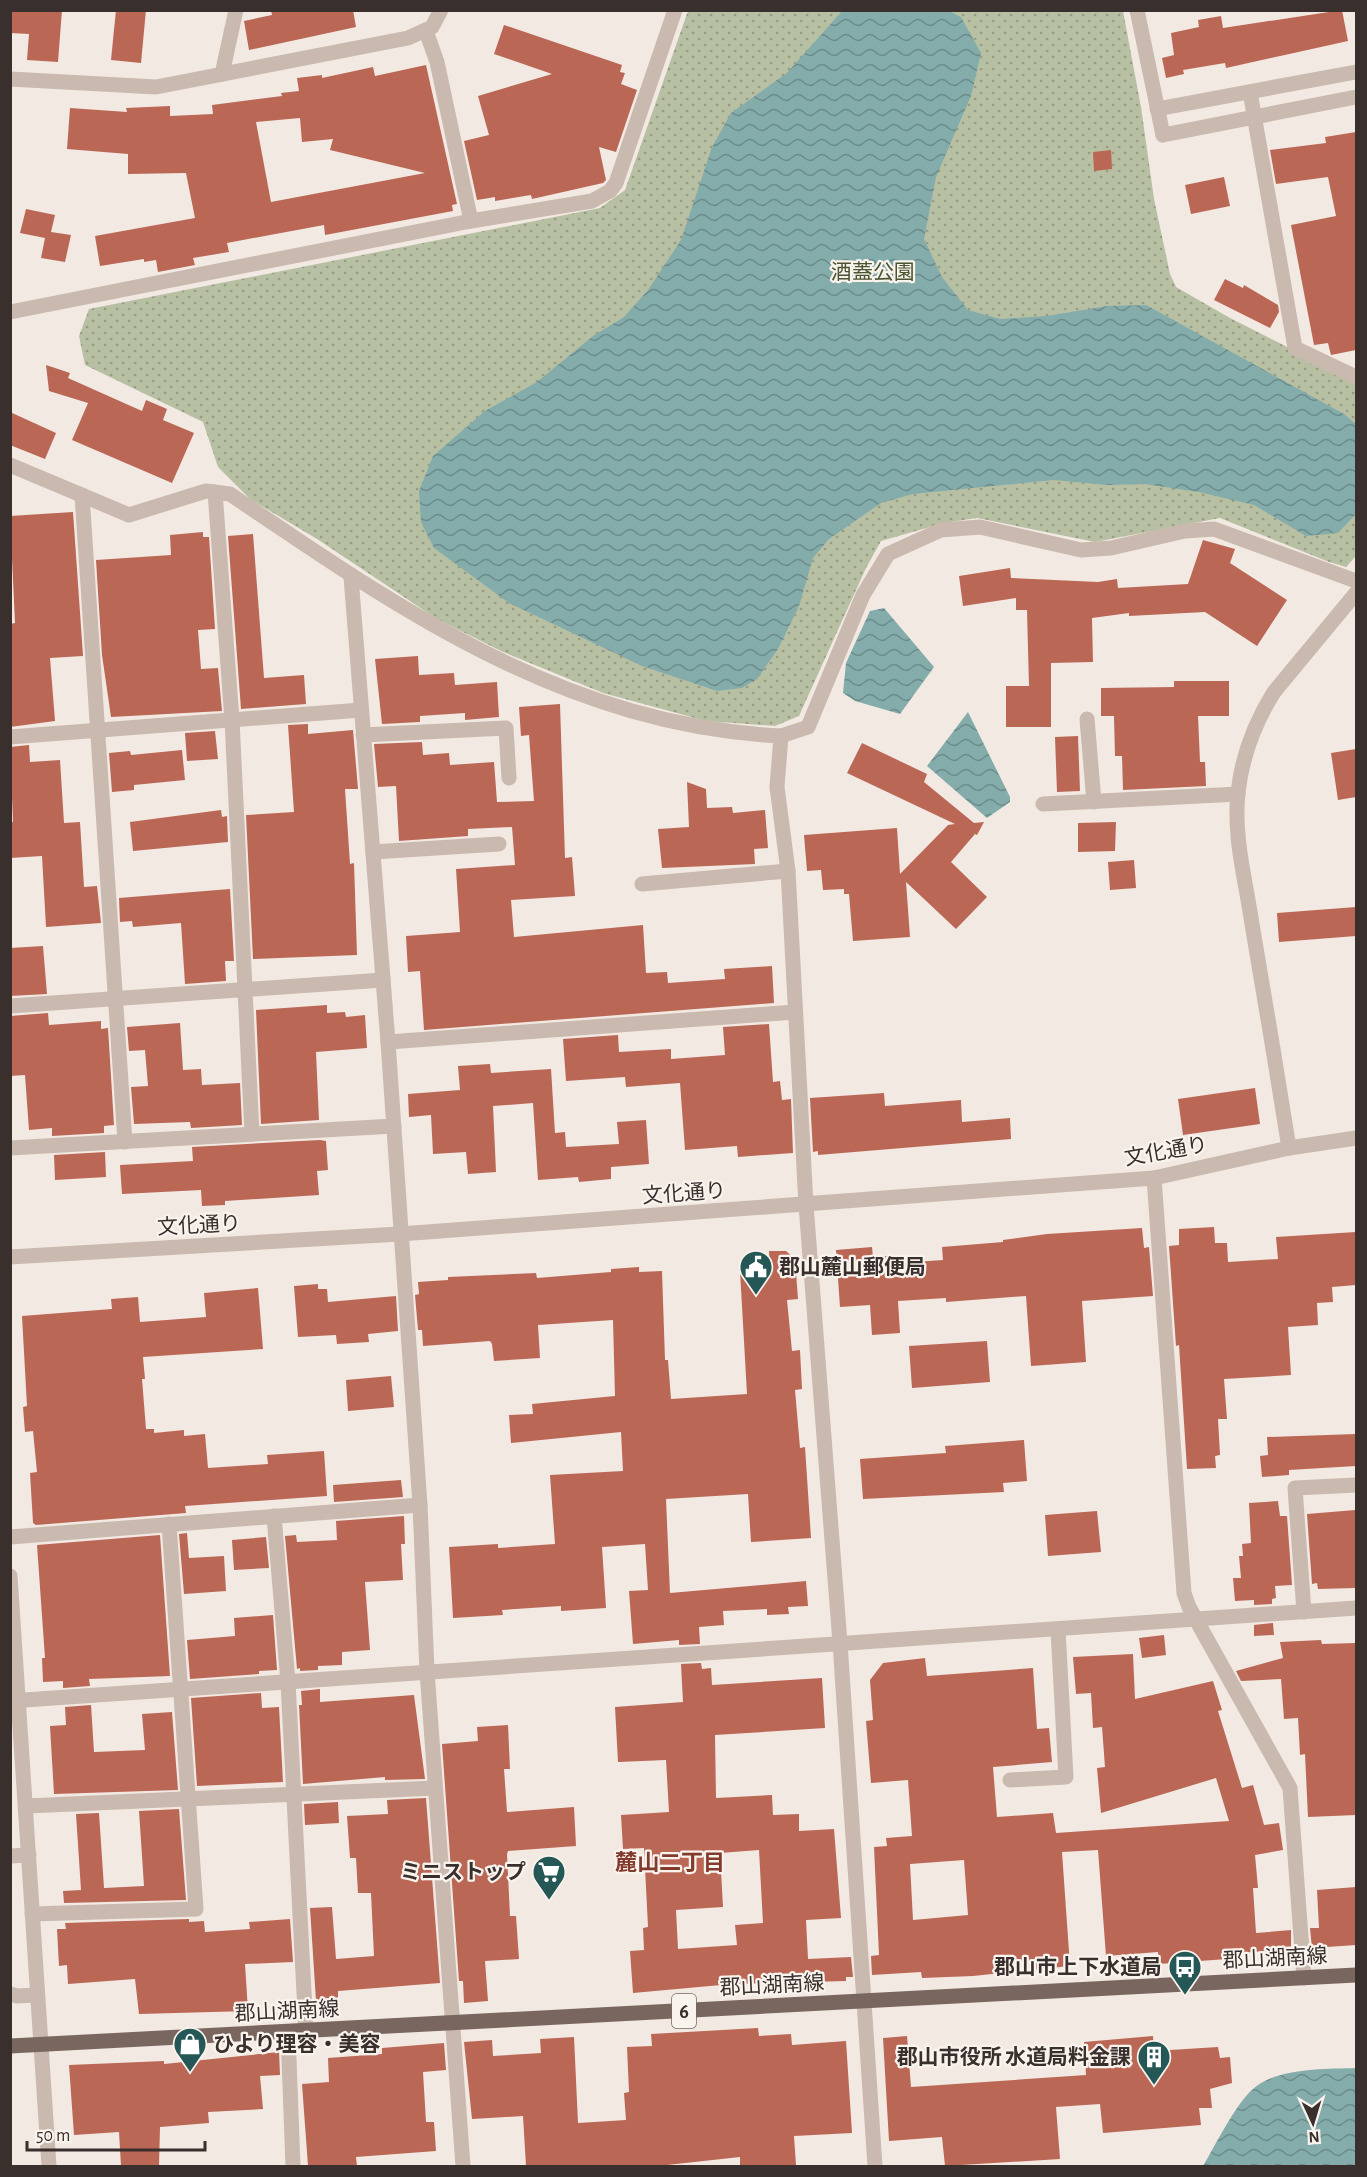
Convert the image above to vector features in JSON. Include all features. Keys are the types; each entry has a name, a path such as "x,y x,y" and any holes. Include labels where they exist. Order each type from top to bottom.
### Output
{"main road":[{"name":"郡山湖南線","path":"10,2046 1356,1975"}],"street":[{"path":"222,74 236,10"},
{"path":"10,79 149,87 408,38 426,31 436,21 441,10"},
{"path":"10,312 471,221 592,201 610,191 616,183 675,10"},
{"path":"1137,10 1162,135 1356,97"},
{"path":"426,31 437,62 471,221"},
{"path":"1157,109 1356,72"},
{"path":"1250,92 1295,348 1356,377"},
{"path":"10,465 129,515 206,491 230,494 351,577 426,623 508,666 605,704 693,727 736,734 782,736 808,727 863,595 888,554 941,530 980,526 1081,550 1111,548 1185,531 1214,529 1238,540 1356,581"},
{"path":"215,492 232,720 252,1134"},
{"path":"82,495 125,1142"},
{"path":"351,577 394,1126 420,1505 427,1671 463,2166"},
{"path":"1289,1148 1243,868 1237,819 1238,794 1249,739 1265,707 1274,692 1356,593"},
{"path":"10,737 361,710"},
{"path":"1087,719 1094,802"},
{"path":"363,735 506,728 509,778"},
{"path":"782,736 777,787 788,871 806,1205 840,1643 862,2001 875,2166"},
{"path":"1042,804 1238,794"},
{"path":"372,852 499,844"},
{"path":"642,884 788,871"},
{"path":"10,1006 383,980"},
{"path":"388,1042 795,1012"},
{"path":"10,1148 394,1126"},
{"name":"文化通り","path":"10,1257 400,1234 1154,1178 1289,1148 1356,1138"},
{"path":"1154,1178 1184,1593 1189,1608 1290,1788 1304,1978"},
{"path":"1304,1612 1295,1488 1356,1485"},
{"path":"10,1537 420,1505"},
{"path":"274,1516 288,1682 306,2031"},
{"path":"32,1914 196,1910 169,1524"},
{"path":"10,1576 14,1701 26,1806 49,2166"},
{"path":"14,1701 1356,1608"},
{"path":"1010,1780 1066,1777 1058,1630"},
{"path":"26,1806 435,1788"},
{"path":"10,1856 29,1855"},
{"path":"10,1994 37,1995"},
{"path":"288,2032 293,2166"}],"green space":[{"name":"酒蓋公園","path":"688,11 1123,11 1141,107 1154,199 1170,274 1176,287 1230,318 1356,382 1356,556 1346,567 1220,518 1095,542 977,518 944,523 881,541 866,568 799,716 775,726 706,721 603,693 503,652 437,619 317,539 250,499 218,467 203,422 85,365 79,336 89,309 600,208 625,190"}],"water":[{"path":"842,11 949,11 961,17 981,53 971,96 936,177 924,239 942,277 968,310 1000,319 1047,316 1107,306 1146,305 1344,414 1356,424 1356,514 1338,533 1306,536 1254,505 1199,492 1144,484 1106,485 1054,480 913,494 881,503 829,539 813,558 799,606 778,649 757,679 742,688 717,691 642,666 509,603 434,548 421,522 419,491 433,456 485,411 537,382 593,336 624,317 648,290 681,240 712,147 731,113 787,73"},
{"path":"884,608 934,667 900,714 855,701 843,693 846,663 870,611"},
{"path":"968,712 1010,797 1010,802 987,818 927,766"},
{"path":"1356,2068 1356,2166 1203,2166 1236,2109 1244,2098 1261,2083 1295,2072"}],"building":[{"path":"10,10 62,10 58,62 27,60 29,34 10,33"},
{"path":"116,10 146,10 141,63 111,60"},
{"path":"271,10 353,10 356,27 249,50 244,21 272,15"},
{"path":"1342,10 1348,41 1226,68 1225,63 1183,70 1184,74 1166,78 1162,58 1174,55 1171,33 1199,27 1198,20 1221,16 1223,28"},
{"path":"504,25 622,65 620,72 625,73 621,84 637,90 616,152 599,147 606,180 603,183 532,199 531,195 495,201 495,197 477,200 464,141 489,135 478,96 552,74 494,54"},
{"path":"426,65 457,204 452,205 453,211 325,235 324,225 227,243 229,252 193,258 195,265 158,272 156,260 144,262 144,259 100,266 95,236 195,218 186,173 128,174 128,154 67,149 70,108 127,112 126,108 170,106 170,116 213,114 212,105 282,96 281,93 299,91 297,78 322,75 322,78 373,67 375,76","holes":["300,118 302,142 333,139 330,150 425,173 271,202 256,122"]},
{"path":"1356,132 1356,350 1331,355 1328,343 1314,345 1291,225 1336,216 1328,177 1276,184 1270,150 1326,143 1325,137"},
{"path":"1111,150 1112,169 1094,171 1093,152"},
{"path":"1224,177 1230,206 1191,214 1185,185"},
{"path":"26,209 55,215 51,232 71,235 65,262 41,258 45,238 20,233"},
{"path":"1225,279 1243,288 1244,285 1278,305 1279,312 1270,328 1214,300"},
{"path":"46,365 70,373 68,378 142,411 146,400 167,409 163,420 194,433 172,483 72,440 88,403 49,391"},
{"path":"10,412 56,433 45,459 10,445"},
{"path":"73,512 83,656 50,658 55,721 10,727 10,624 15,623 10,516"},
{"path":"203,532 203,537 209,537 215,629 198,630 201,669 218,668 222,711 111,717 102,655 96,560 171,555 170,535"},
{"path":"253,534 264,678 304,675 306,704 241,709 228,536"},
{"path":"1203,540 1235,549 1230,563 1287,600 1257,646 1205,612 1129,616 1129,613 1092,618 1093,662 1051,663 1051,727 1006,727 1006,686 1029,686 1027,610 1016,610 1016,598 963,606 959,576 1010,568 1011,578 1098,582 1117,579 1118,588 1188,584"},
{"path":"418,656 419,675 454,673 455,685 497,682 499,717 465,720 465,713 420,716 420,722 382,724 375,659"},
{"path":"1174,681 1229,681 1229,716 1198,716 1200,762 1205,762 1206,786 1123,790 1122,756 1115,756 1114,716 1101,716 1101,688 1174,687"},
{"path":"560,704 565,858 572,857 575,896 511,900 514,937 643,925 646,973 667,972 668,983 725,979 724,969 772,966 774,1003 424,1030 420,971 408,972 406,936 460,932 456,869 515,865 512,827 468,829 468,836 399,841 396,786 378,787 374,744 422,742 423,755 449,753 450,765 494,762 497,802 534,801 529,735 521,736 519,707"},
{"path":"308,724 308,734 353,730 358,789 345,789 350,864 354,863 357,955 253,959 246,815 294,812 288,725"},
{"path":"215,731 218,759 187,761 185,733"},
{"path":"1078,736 1080,791 1057,792 1055,737"},
{"path":"862,743 927,774 924,782 974,823 984,822 977,835 975,834 951,862 987,897 956,929 906,882 910,937 853,941 849,894 844,894 844,889 823,890 821,870 807,871 804,835 897,828 900,874 948,825 955,824 847,773"},
{"path":"29,745 30,762 60,760 64,823 80,822 84,887 97,886 101,923 46,927 42,856 10,858 10,822 13,822 10,747"},
{"path":"1356,749 1356,797 1338,800 1331,753"},
{"path":"182,750 185,780 134,785 134,790 112,792 109,753 130,751 131,755"},
{"path":"687,782 706,789 707,808 732,807 733,813 765,810 768,848 754,849 755,864 662,868 658,829 689,827"},
{"path":"221,810 222,817 227,816 228,842 133,851 130,822"},
{"path":"1116,822 1115,851 1078,852 1078,823"},
{"path":"1134,860 1136,888 1110,890 1108,862"},
{"path":"230,889 234,961 225,961 226,981 185,984 181,923 133,927 132,921 120,922 119,898"},
{"path":"1356,907 1356,936 1279,942 1277,913"},
{"path":"43,946 47,994 10,996 10,948"},
{"path":"327,1005 327,1013 345,1012 346,1017 365,1015 367,1048 316,1052 319,1120 261,1124 256,1010"},
{"path":"48,1013 49,1025 101,1021 101,1029 108,1028 114,1125 104,1126 104,1133 52,1136 52,1128 29,1130 25,1075 10,1076 10,1016"},
{"path":"180,1023 183,1070 201,1069 202,1085 240,1083 242,1125 191,1128 190,1122 134,1124 131,1087 148,1086 145,1050 129,1051 127,1027"},
{"path":"769,1024 773,1082 780,1081 782,1100 791,1099 793,1153 738,1157 737,1146 685,1150 680,1083 626,1087 625,1077 566,1081 563,1039 618,1035 619,1052 671,1049 671,1059 725,1055 723,1027"},
{"path":"490,1064 491,1073 551,1069 555,1133 565,1132 566,1147 619,1144 617,1122 646,1120 649,1164 611,1167 611,1179 579,1182 578,1177 538,1180 533,1103 493,1106 496,1172 468,1174 466,1152 433,1154 431,1115 409,1117 408,1094 460,1090 458,1066"},
{"path":"1255,1088 1260,1124 1183,1135 1178,1099"},
{"path":"884,1093 885,1106 961,1100 962,1122 1010,1118 1011,1139 818,1155 818,1151 813,1152 810,1098"},
{"path":"326,1141 328,1170 317,1171 319,1195 225,1201 225,1205 202,1206 201,1190 122,1194 120,1165 193,1161 192,1147"},
{"path":"105,1152 106,1177 55,1180 54,1155"},
{"path":"1214,1227 1215,1243 1227,1243 1228,1262 1278,1259 1276,1237 1356,1232 1356,1285 1332,1287 1333,1302 1317,1303 1318,1325 1288,1327 1291,1375 1224,1379 1227,1419 1218,1419 1220,1455 1215,1456 1216,1468 1187,1469 1179,1345 1176,1346 1169,1246 1179,1245 1179,1229"},
{"path":"1142,1228 1144,1248 1149,1247 1153,1296 1082,1301 1086,1362 1031,1366 1026,1296 946,1302 946,1298 898,1301 900,1333 872,1335 870,1305 840,1307 836,1250 872,1247 873,1257 899,1255 900,1263 943,1260 942,1247 1003,1242 1003,1240 1047,1234"},
{"path":"769,1251 786,1251 795,1259 798,1299 787,1300 792,1351 800,1350 802,1389 795,1390 800,1448 805,1447 811,1538 751,1542 748,1494 666,1499 670,1593 806,1581 808,1606 788,1607 789,1614 767,1615 767,1609 723,1611 724,1625 699,1627 700,1644 679,1645 679,1640 633,1644 629,1591 648,1590 645,1544 602,1547 606,1608 561,1611 561,1606 502,1610 503,1615 453,1618 449,1547 498,1544 498,1548 555,1544 550,1475 623,1471 621,1432 511,1443 509,1415 533,1414 532,1404 615,1396 613,1320 538,1325 540,1358 494,1361 490,1341 423,1346 422,1330 418,1330 415,1295 419,1294 418,1282 448,1280 448,1277 536,1273 537,1278 611,1272 611,1269 639,1267 639,1272 662,1271 665,1360 668,1360 671,1399 747,1394 740,1271 770,1269"},
{"path":"318,1284 318,1289 327,1289 328,1302 396,1296 398,1331 368,1334 369,1342 337,1344 336,1335 298,1337 294,1286"},
{"path":"258,1288 263,1349 143,1357 145,1379 142,1379 146,1429 154,1429 154,1433 184,1430 184,1436 205,1434 208,1468 268,1464 267,1455 324,1451 327,1496 185,1506 186,1513 36,1525 33,1523 30,1473 37,1472 33,1431 25,1432 23,1407 27,1406 22,1316 112,1309 111,1299 138,1297 140,1322 206,1317 204,1293"},
{"path":"987,1341 990,1382 912,1388 909,1346"},
{"path":"391,1376 394,1407 348,1411 346,1380"},
{"path":"1356,1434 1356,1466 1289,1470 1289,1475 1262,1477 1260,1456 1268,1455 1267,1437"},
{"path":"1024,1440 1027,1481 1003,1483 1004,1492 863,1499 860,1459 946,1453 945,1446"},
{"path":"401,1480 403,1497 334,1502 333,1485"},
{"path":"1278,1501 1280,1516 1287,1516 1292,1585 1275,1586 1276,1598 1272,1599 1272,1604 1254,1605 1254,1600 1235,1601 1233,1578 1241,1578 1239,1556 1243,1556 1242,1544 1251,1543 1249,1503"},
{"path":"1355,1510 1356,1588 1318,1589 1317,1583 1312,1584 1307,1514"},
{"path":"1097,1511 1101,1552 1048,1556 1045,1515"},
{"path":"404,1516 405,1544 401,1544 403,1580 365,1582 370,1650 342,1652 342,1665 318,1666 318,1670 300,1671 300,1668 297,1669 285,1536 296,1535 297,1542 337,1540 336,1521"},
{"path":"187,1533 189,1558 224,1556 226,1591 184,1594 179,1534"},
{"path":"160,1535 170,1676 89,1679 90,1686 63,1688 63,1681 43,1682 42,1658 45,1658 37,1545"},
{"path":"266,1537 269,1568 234,1570 232,1540"},
{"path":"273,1615 277,1670 259,1671 259,1674 190,1679 187,1640 235,1636 234,1618"},
{"path":"1273,1623 1274,1635 1254,1636 1254,1625"},
{"path":"1164,1635 1166,1655 1142,1658 1139,1638"},
{"path":"1321,1640 1322,1644 1356,1643 1356,1815 1308,1817 1305,1754 1300,1755 1298,1718 1284,1719 1281,1679 1241,1681 1236,1671 1283,1658 1280,1642"},
{"path":"1133,1654 1135,1699 1213,1681 1222,1710 1218,1711 1242,1788 1253,1785 1264,1825 1279,1823 1283,1850 1255,1855 1258,1888 1253,1888 1256,1933 1291,1930 1291,1956 1266,1958 1265,1951 1227,1954 1227,1959 1159,1964 1158,1952 1106,1956 1098,1850 1062,1852 1070,1966 973,1976 922,1978 921,1972 872,1975 871,1956 879,1955 874,1847 887,1846 886,1838 912,1836 908,1780 871,1783 866,1721 873,1720 870,1680 883,1663 925,1658 927,1676 1033,1668 1037,1729 1049,1728 1052,1762 993,1767 997,1817 1053,1813 1056,1833 1229,1821 1216,1778 1101,1813 1097,1768 1105,1767 1102,1727 1093,1728 1091,1693 1076,1694 1073,1657","holes":["964,1860 968,1915 913,1920 910,1864"]},
{"path":"701,1663 702,1669 711,1668 712,1685 822,1678 825,1728 715,1735 716,1798 772,1795 773,1815 799,1814 799,1831 834,1829 841,1918 806,1920 808,1959 851,1957 853,1977 846,1977 846,1981 732,1984 633,1993 630,1951 644,1950 643,1928 648,1927 644,1848 623,1849 621,1815 669,1812 666,1760 618,1762 615,1707 683,1702 681,1664","holes":["759,1850 763,1923 735,1925 737,1945 678,1949 676,1910 723,1907 720,1853"]},
{"path":"320,1689 320,1702 414,1695 425,1779 385,1780 385,1777 303,1784 299,1705 302,1705 301,1691"},
{"path":"261,1693 262,1708 279,1707 283,1782 197,1786 191,1698"},
{"path":"91,1705 94,1752 145,1750 142,1714 172,1712 178,1790 54,1794 50,1726 66,1725 65,1707"},
{"path":"508,1725 510,1769 504,1769 507,1812 574,1807 576,1846 508,1851 510,1916 516,1916 519,1959 485,1961 488,2001 464,2003 463,1981 459,1981 442,1744 478,1741 477,1727"},
{"path":"426,1798 440,1983 338,1991 338,1999 316,2001 310,1908 332,1907 336,1959 374,1956 371,1893 358,1893 356,1858 350,1858 347,1816 388,1814 387,1800"},
{"path":"338,1802 339,1823 305,1825 304,1804"},
{"path":"179,1809 186,1900 64,1903 63,1891 81,1890 76,1814 99,1813 104,1888 144,1886 139,1811"},
{"path":"1356,1887 1356,1945 1312,1948 1310,1928 1319,1928 1317,1890"},
{"path":"189,1919 189,1922 204,1921 205,1932 250,1929 249,1922 290,1919 293,1962 245,1964 248,2011 139,2014 135,1979 68,1984 67,1965 59,1966 57,1929 66,1929 65,1923"},
{"path":"758,2028 759,2036 791,2034 792,2045 846,2041 852,2133 794,2136 796,2165 740,2166 740,2157 658,2166 526,2166 523,2116 472,2119 464,2042 492,2040 493,2056 541,2053 540,2039 574,2037 578,2123 626,2120 624,2093 629,2092 627,2047 652,2046 651,2034"},
{"path":"907,2036 911,2087 1086,2075 1084,2042 1153,2036 1154,2051 1218,2047 1220,2058 1230,2057 1232,2083 1210,2089 1212,2108 1199,2108 1201,2125 1103,2133 1100,2104 1056,2107 1060,2159 945,2166 942,2137 889,2141 883,2038"},
{"path":"444,2043 446,2070 423,2072 426,2122 434,2122 436,2151 356,2157 357,2166 308,2166 302,2084 329,2082 328,2058 382,2054 382,2048"},
{"path":"279,2052 280,2075 260,2076 263,2109 208,2112 209,2123 160,2127 159,2166 121,2166 119,2132 74,2135 69,2065 164,2061 164,2064"}],"place":[{"name":"郡山麓山郵便局","path":"756,1296"},
{"name":"ミニストップ","path":"549,1901"},
{"name":"郡山市上下水道局","path":"1185,1996"},
{"name":"ひより理容・美容","path":"190,2073"},
{"name":"郡山市役所 水道局料金課","path":"1154,2086"}],"district":[{"name":"麓山二丁目","path":"670,1862"}]}
